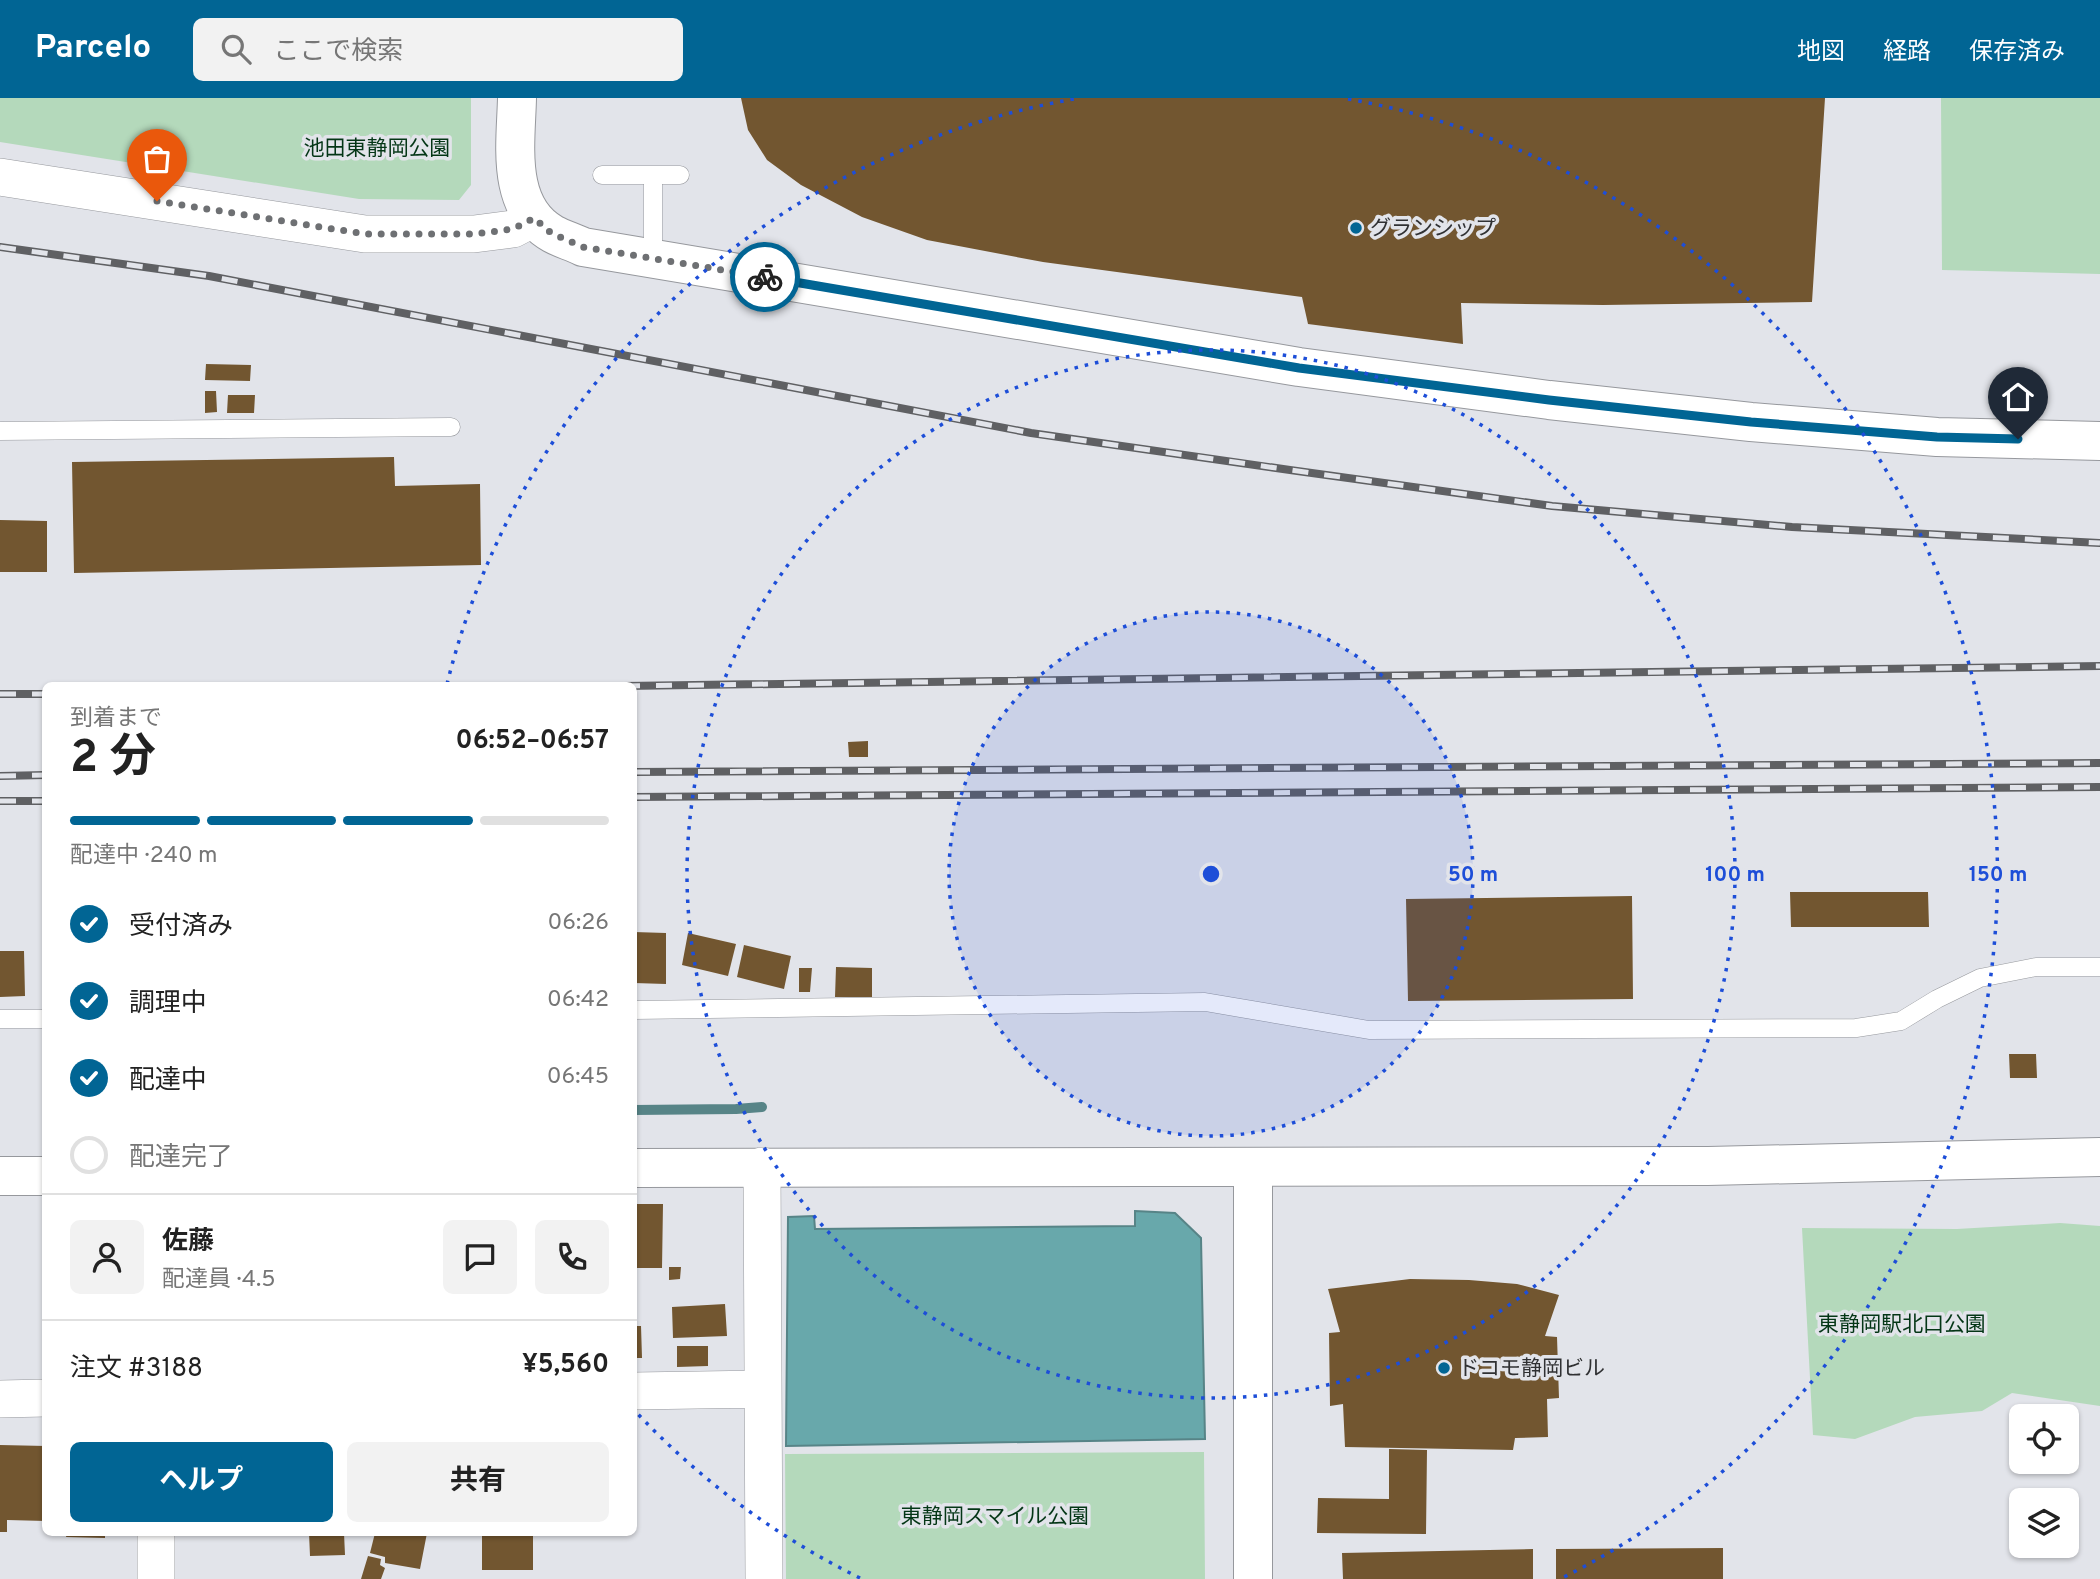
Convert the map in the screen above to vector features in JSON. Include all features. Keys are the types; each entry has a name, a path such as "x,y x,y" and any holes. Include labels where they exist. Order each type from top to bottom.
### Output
{"street":[{"path":"517,98 516,174 521,194 534,218 551,233 583,247 1299,368 1549,400 1751,422 1937,437 2100,441"},
{"path":"0,177 365,234 474,234 513,229 534,218"},
{"path":"637,1168 1694,1166 2100,1157"},
{"path":"762,1166 764,1579"},
{"path":"1253,1167 1254,1579"},
{"path":"0,1176 42,1175"},
{"path":"637,1391 763,1389"},
{"path":"0,1399 42,1398"},
{"path":"156,1536 156,1579"}],"lane":[{"path":"603,175 680,175"},
{"path":"653,175 653,258"},
{"path":"0,431 451,427"},
{"path":"637,1010 1205,1002 1369,1030 1856,1028 1901,1021 1937,999 1980,978 2036,967 2100,967"},
{"path":"0,1019 42,1019"}],"green space":[{"name":"池田東静岡公園","path":"0,98 471,98 471,185 459,200 359,199 0,142"},
{"path":"1941,98 2100,98 2100,274 1942,270"},
{"name":"東静岡駅北口公園","path":"2060,1223 2100,1226 2100,1406 2012,1393 1982,1411 1915,1417 1855,1439 1813,1435 1802,1228 1957,1229"},
{"name":"東静岡スマイル公園","path":"1204,1452 1205,1579 786,1579 785,1454"}],"water":[{"path":"1135,1211 1175,1213 1201,1238 1205,1439 786,1446 788,1217 814,1216 815,1229 1135,1226"}],"building":[{"name":"グランシップ","path":"741,98 1825,98 1812,302 1603,305 1461,303 1463,344 1308,324 1302,297 1043,262 927,240 862,217 801,185 767,160 748,130"},
{"path":"206,364 251,365 250,381 205,380"},
{"path":"205,391 216,391 217,412 205,413"},
{"path":"228,395 255,395 254,413 227,413"},
{"path":"394,457 395,486 480,484 481,565 74,573 72,462"},
{"path":"0,520 47,521 47,572 0,572"},
{"path":"868,741 868,757 849,757 848,742"},
{"path":"1790,892 1928,892 1929,927 1791,927"},
{"path":"1632,896 1633,999 1408,1001 1406,899"},
{"path":"637,932 666,933 666,984 637,983"},
{"path":"688,933 736,944 728,976 682,965"},
{"path":"744,945 791,956 784,989 737,977"},
{"path":"0,951 24,951 25,996 0,997"},
{"path":"836,967 872,968 872,997 835,997"},
{"path":"799,968 812,968 810,992 799,992"},
{"path":"2009,1054 2036,1054 2037,1078 2010,1078"},
{"path":"637,1204 663,1204 662,1268 637,1268"},
{"path":"669,1267 681,1267 680,1279 669,1280"},
{"name":"ドコモ静岡ビル","path":"1410,1279 1517,1284 1559,1295 1545,1336 1557,1337 1559,1398 1547,1399 1548,1437 1515,1438 1513,1450 1345,1447 1343,1404 1330,1406 1329,1333 1340,1332 1328,1289"},
{"path":"725,1304 727,1336 673,1338 672,1307"},
{"path":"637,1326 641,1326 642,1358 637,1358"},
{"path":"677,1346 708,1346 708,1366 677,1367"},
{"path":"0,1445 42,1446 42,1521 7,1520 7,1532 0,1532"},
{"path":"1389,1449 1427,1450 1426,1534 1317,1533 1318,1498 1389,1499"},
{"path":"105,1536 105,1538 66,1537"},
{"path":"309,1536 344,1536 345,1555 310,1556"},
{"path":"374,1536 426,1536 420,1569 385,1563 385,1557 370,1553"},
{"path":"482,1536 533,1536 533,1570 482,1570"},
{"path":"1723,1548 1723,1579 1556,1579 1556,1549"},
{"path":"1533,1549 1533,1579 1343,1579 1342,1553"},
{"path":"368,1556 381,1559 380,1565 385,1568 381,1579 361,1579"}],"waterway":[{"path":"637,1110 762,1107"}],"railway":[{"path":"0,247 209,276 1031,433 1290,470 1552,506 1792,527 2100,543"},
{"path":"637,686 2100,666"},
{"path":"0,694 42,694"},
{"path":"637,772 2100,763"},
{"path":"0,776 42,775"},
{"path":"637,797 2100,787"},
{"path":"0,801 42,801"}],"way so far":[{"path":"157,201 365,234 474,234 513,229 534,218 551,233 583,247 765,277"}],"place":[{"name":"グランシップ","path":"1356,228"},
{"name":"ドコモ静岡ビル","path":"1444,1368"}],"route":[{"path":"765,277 1299,368 1549,400 1751,422 1937,437 2018,439"}]}
